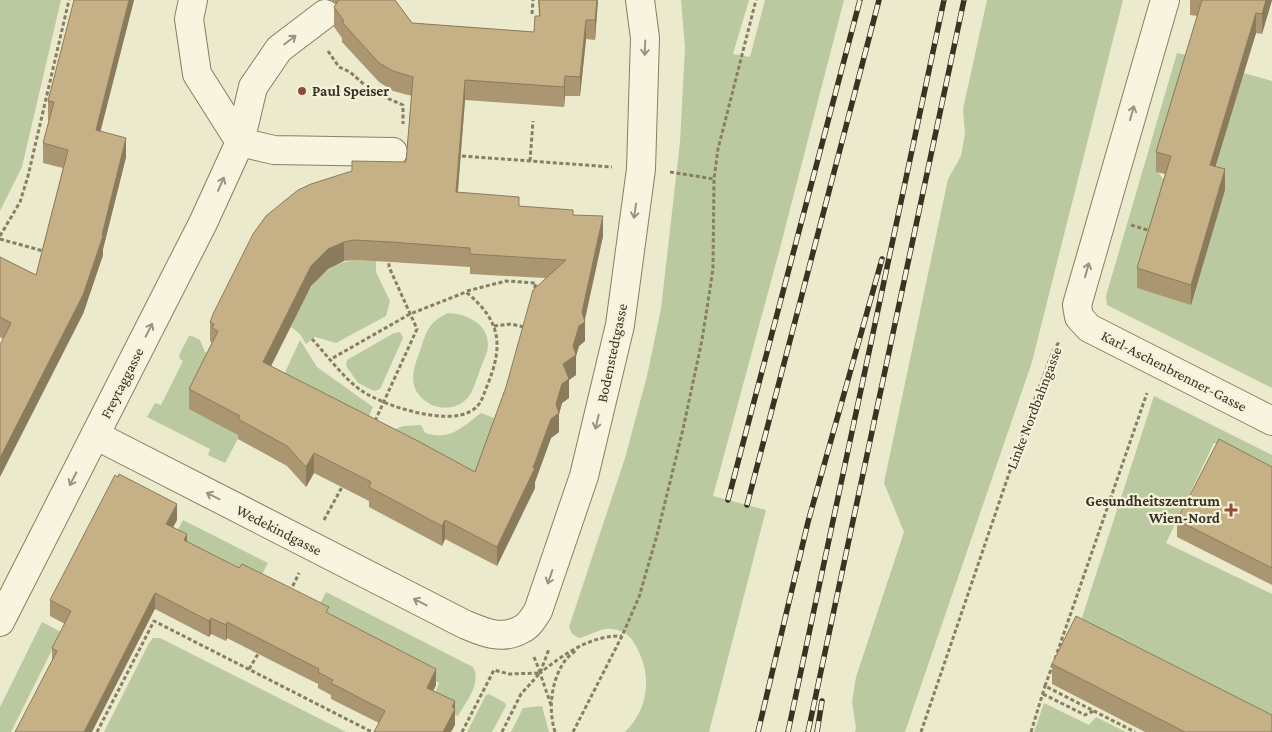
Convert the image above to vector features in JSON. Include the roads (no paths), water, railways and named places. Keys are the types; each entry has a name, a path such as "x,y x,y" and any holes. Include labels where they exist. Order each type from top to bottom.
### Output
{"street":[{"path":"193,0 188,18 197,74 240,142 274,150 393,152"},
{"name":"Bodenstedtgasse","path":"464,624 486,633 507,635 524,629 538,611 584,476 620,325 641,169 645,38 640,0"},
{"name":"Karl-Aschenbrenner-Gasse","path":"1166,0 1077,305 1079,317 1089,328 1272,421"},
{"name":"Freytaggasse","path":"0,622 203,223 240,142 254,87 279,49 325,14"},
{"name":"Wedekindgasse","path":"95,435 464,624"}],"railway":[{"path":"728,500 860,0"},
{"path":"747,505 879,0"},
{"path":"788,732 944,0"},
{"path":"808,732 964,0"},
{"path":"758,732 808,522 882,259"},
{"path":"817,732 822,701"}],"place":[{"name":"Paul Speiser","path":"302,91"},
{"name":"Gesundheitszentrum Wien-Nord","path":"1231,510"}]}
